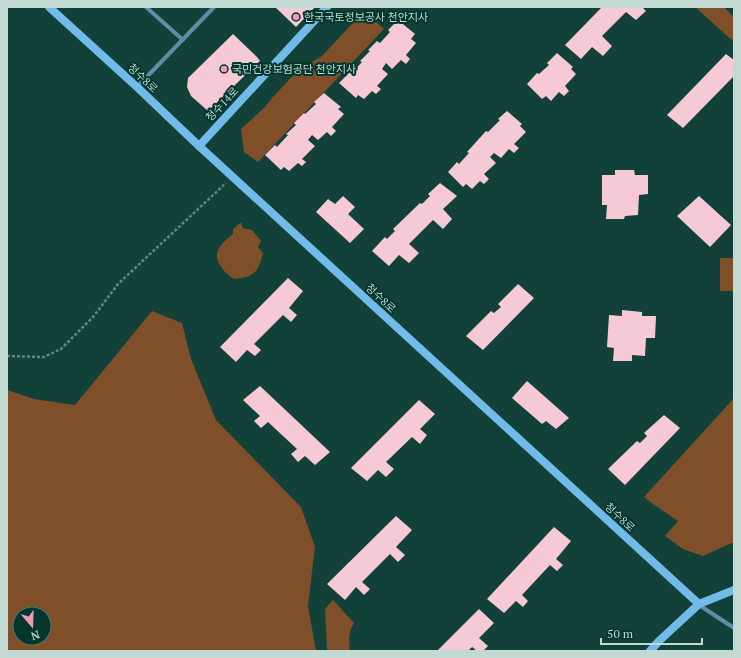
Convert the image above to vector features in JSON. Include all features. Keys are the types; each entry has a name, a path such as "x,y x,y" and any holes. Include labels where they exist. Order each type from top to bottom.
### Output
{"street":[{"name":"청수8로","path":"49,7 137,87 198,146 699,604"},
{"path":"146,7 183,40"},
{"path":"137,87 214,7"},
{"name":"청수14로","path":"198,146 327,7"},
{"path":"650,651 699,604 734,590"},
{"path":"699,604 734,628"}],"path":[{"path":"7,356 44,357 61,349 93,317 118,284 233,177"}],"shaded area":[{"path":"695,7 724,7 734,17 734,42"},
{"path":"364,11 384,29 258,162 244,152 241,129 265,107 298,70 322,56"},
{"path":"241,222 243,228 252,230 261,241 258,247 263,253 259,265 254,273 246,277 234,279 220,266 217,253 222,244 233,234 233,229"},
{"path":"720,258 734,258 734,291 720,291"},
{"path":"152,311 182,323 191,359 216,420 301,507 315,547 308,606 316,651 7,651 7,390 34,399 75,405"},
{"path":"734,398 734,542 703,556 683,549 665,536 678,521 644,497"},
{"path":"333,600 354,623 349,640 350,651 327,651 325,609"}],"building":[{"name":"한국국토정보공사 천안지사","path":"275,7 315,7 296,27"},
{"path":"602,7 642,7 646,11 636,20 626,12 602,36 612,46 603,56 592,47 581,59 565,45"},
{"path":"398,20 415,34 411,39 416,43 406,55 410,59 406,64 401,60 392,69 386,63 382,69 388,74 377,86 381,89 376,94 372,91 364,99 358,95 356,98 339,83 350,72 351,74 362,62 360,61 370,51 368,50 377,41 380,43 390,32 388,30"},
{"name":"국민건강보험공단 천안지사","path":"233,34 260,61 208,111 191,96 187,87 188,78"},
{"path":"557,53 573,67 571,69 576,74 565,86 569,91 564,96 559,92 551,101 546,96 542,99 527,84 537,73 539,74 549,65 547,63"},
{"path":"726,54 734,60 734,76 683,128 667,115"},
{"path":"324,93 341,107 338,109 344,114 332,127 336,131 331,136 327,132 318,140 312,135 308,140 315,146 302,159 306,162 302,166 298,163 289,171 284,167 281,170 265,155 275,145 277,147 288,135 286,134 296,125 294,123 316,104 314,102"},
{"path":"507,111 522,124 520,126 526,132 514,144 519,148 514,153 509,149 501,158 494,153 490,157 496,163 484,174 489,179 484,184 480,181 472,189 466,184 463,187 448,172 457,162 459,164 469,153 467,152 486,131 488,132 500,120 498,119"},
{"path":"615,170 634,170 635,175 648,175 648,194 639,195 638,215 625,216 624,219 606,219 607,205 602,205 602,175 615,175"},
{"path":"440,183 457,196 443,209 452,219 443,229 433,220 409,244 419,253 409,263 399,255 389,266 372,251 385,237 387,239 395,231 393,229 420,203 422,204 430,196 428,194"},
{"path":"343,196 355,207 348,214 364,229 350,243 316,212 328,199 335,204"},
{"path":"699,196 731,225 710,247 677,216"},
{"path":"288,278 303,291 289,308 297,315 291,322 283,315 254,344 261,350 255,356 247,350 236,362 220,347"},
{"path":"518,284 534,298 483,350 466,336 491,311 494,313 501,307 498,304"},
{"path":"622,310 642,312 642,316 656,316 655,338 646,338 645,356 632,355 632,361 613,361 614,348 607,347 609,315 622,316"},
{"path":"527,381 569,418 556,429 546,421 542,424 512,398"},
{"path":"260,386 330,452 315,465 305,456 298,462 291,454 297,449 268,422 261,428 254,421 260,416 243,400"},
{"path":"419,400 435,414 420,429 427,435 420,444 412,437 386,462 394,469 386,477 378,470 367,481 351,468"},
{"path":"664,415 680,428 625,485 608,469 637,441 640,443 647,436 644,433"},
{"path":"396,516 412,530 396,547 405,555 398,562 390,554 362,582 370,589 364,595 356,587 345,600 327,584"},
{"path":"554,527 571,541 556,559 563,565 557,571 550,565 522,595 528,601 523,607 516,601 504,613 487,599"},
{"path":"479,609 494,623 479,638 488,646 483,651 477,651 472,647 468,651 437,651"}],"place":[{"name":"한국국토정보공사 천안지사","path":"296,17"},
{"name":"국민건강보험공단 천안지사","path":"224,69"}]}
